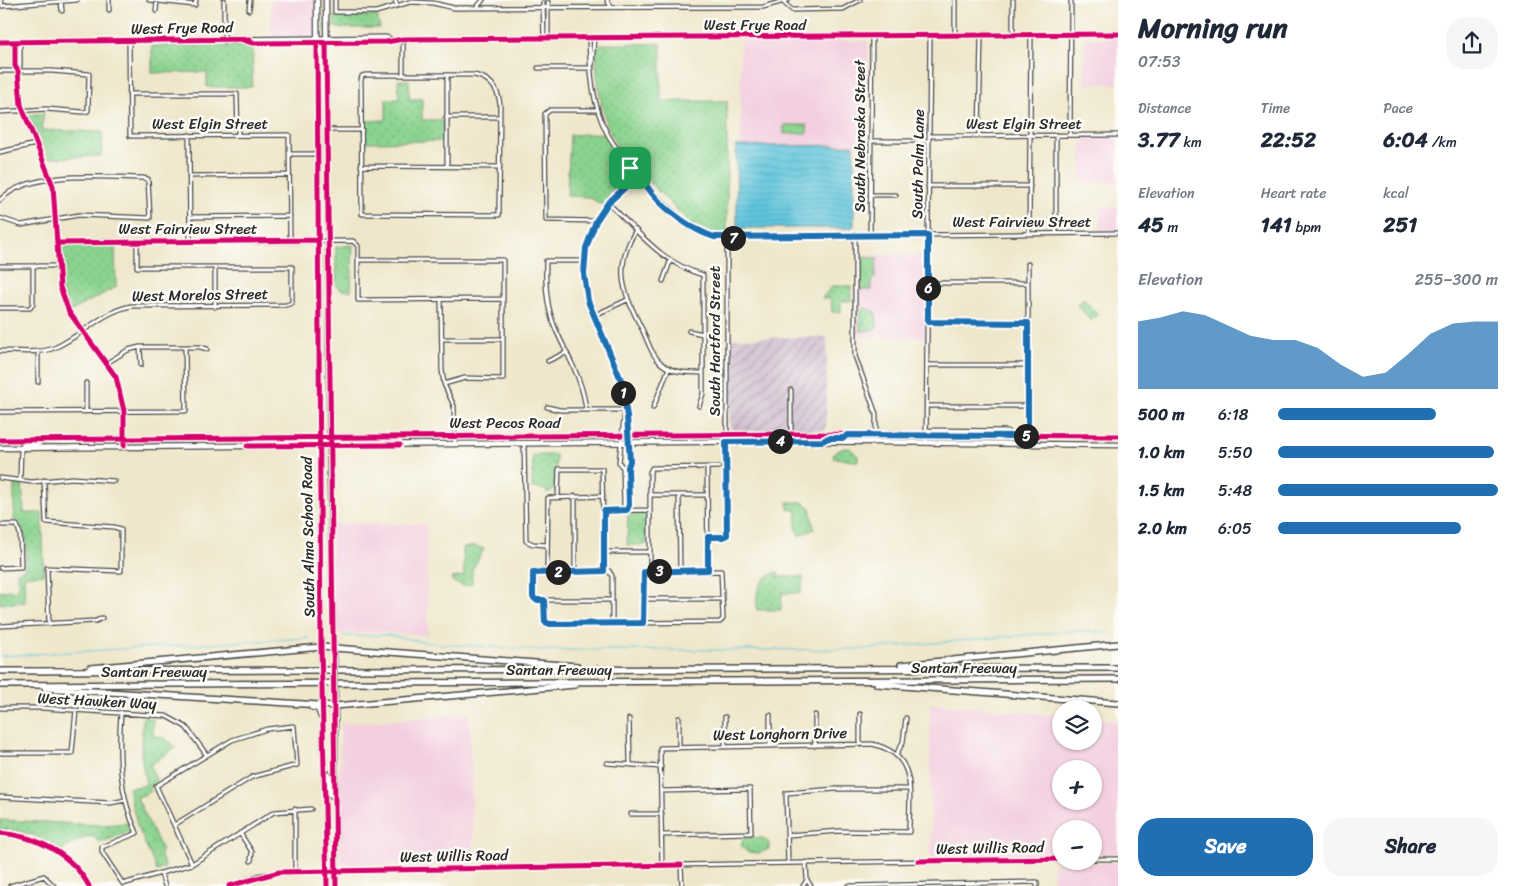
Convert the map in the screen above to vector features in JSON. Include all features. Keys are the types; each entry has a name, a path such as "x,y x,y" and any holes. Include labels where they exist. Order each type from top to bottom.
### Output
{"highway":[{"path":"865,668 1118,644"},
{"path":"45,670 321,647 640,669"},
{"name":"Santan Freeway","path":"0,671 1118,668"},
{"name":"Santan Freeway","path":"0,686 1115,679"},
{"path":"852,681 1118,703"},
{"path":"0,686 335,706 616,682"}],"main road":[{"name":"South Alma School Road","path":"317,0 321,654 327,886"},
{"name":"South Alma School Road","path":"326,0 336,886"},
{"name":"West Pecos Road","path":"0,440 726,434 1118,436"},
{"path":"823,441 828,438 844,438 847,435"},
{"path":"21,448 25,444 39,443 44,440"},
{"name":"West Pecos Road","path":"0,448 823,441 1118,445"},
{"path":"255,702 315,707 320,713 323,724"},
{"path":"325,771 329,777 331,793 335,798"}],"street":[{"path":"1,0 2,6 77,0"},
{"path":"109,0 109,10"},
{"path":"148,0 195,6 196,0"},
{"path":"224,0 224,41"},
{"path":"248,10 250,0"},
{"path":"335,0 335,12 376,12 410,2 424,2 454,8 763,7 784,3 788,0"},
{"path":"395,0 397,6"},
{"path":"476,8 483,0"},
{"path":"607,0 611,7"},
{"path":"784,3 792,10 843,10 860,0"},
{"path":"955,36 956,0"},
{"path":"1013,0 1013,35"},
{"path":"1070,135 1071,0"},
{"path":"156,11 157,1"},
{"path":"545,8 549,1 542,1 545,8 546,39"},
{"path":"61,2 62,11"},
{"name":"West Frye Road","path":"0,42 326,40 386,37 393,40 403,40 1118,34"},
{"path":"979,136 981,35"},
{"path":"1029,233 1031,35"},
{"name":"South Nebraska Street","path":"870,236 872,36"},
{"name":"South Palm Lane","path":"926,442 930,36"},
{"path":"591,38 592,68 598,110 614,146 632,170 632,181"},
{"path":"403,40 403,75"},
{"path":"15,42 15,66 18,71 22,110 51,180 56,219 60,287 65,302 82,331 116,377 124,411 124,446"},
{"path":"18,71 20,66 20,42"},
{"path":"129,42 129,94 237,94 238,135"},
{"path":"538,68 592,68"},
{"path":"0,71 89,74 88,112 22,110 0,112"},
{"path":"403,75 480,76 493,84 499,97 500,117 499,215 362,214 362,76 403,75"},
{"path":"446,75 446,166"},
{"name":"West Elgin Street","path":"129,94 130,136 289,135 290,154"},
{"path":"596,221 546,220 545,114 547,111 598,110"},
{"path":"446,117 500,117"},
{"path":"327,130 362,130"},
{"path":"189,135 190,241"},
{"path":"1056,135 1056,233"},
{"name":"West Elgin Street","path":"930,136 1118,135"},
{"path":"871,141 929,141"},
{"path":"0,152 36,144"},
{"path":"290,241 290,154 318,154"},
{"path":"361,166 500,167"},
{"path":"627,510 624,505 624,468 620,462 625,443 627,416 621,380 593,316 585,288 584,261 586,248 596,221 608,203 632,181 643,181 642,170 632,170"},
{"path":"189,176 290,175"},
{"path":"0,200 19,186 51,180 83,176 148,179 150,218 79,215 22,225 0,218"},
{"name":"West Fairview Street","path":"643,181 691,228 714,237 1118,233"},
{"path":"928,186 1030,186"},
{"path":"870,195 896,195"},
{"path":"608,203 670,262 685,270 703,275 703,394 699,406"},
{"path":"190,217 290,216"},
{"path":"636,230 625,251 623,263 624,288 628,300 656,359 679,372 703,373"},
{"path":"855,236 855,356 876,414 876,435"},
{"name":"South Hartford Street","path":"708,537 727,535 727,238"},
{"name":"West Fairview Street","path":"57,243 353,240 358,246 358,260"},
{"path":"137,242 137,267 215,266 215,306"},
{"path":"444,384 465,378 503,379 503,299 503,260 358,260 358,300 503,299"},
{"path":"584,261 546,261 545,280 550,311 582,384 586,410"},
{"path":"663,281 670,262"},
{"path":"1028,264 1028,436"},
{"path":"0,266 58,266"},
{"path":"0,308 30,308 33,304 33,266"},
{"name":"West Morelos Street","path":"0,351 38,351 54,348 111,311 131,306 286,305 292,303 292,266 215,266"},
{"path":"928,282 1028,282"},
{"path":"441,299 444,384 454,406 456,444"},
{"path":"593,316 628,300"},
{"path":"928,322 1028,323"},
{"path":"689,331 703,334"},
{"path":"442,339 503,340"},
{"path":"107,363 128,350 140,347 207,349"},
{"path":"140,347 141,365"},
{"path":"0,412 186,410 184,347"},
{"path":"38,351 38,382"},
{"path":"548,361 567,352"},
{"path":"927,364 1028,365"},
{"path":"653,408 669,368"},
{"path":"86,383 86,411"},
{"path":"791,390 791,434"},
{"path":"927,406 1028,406"},
{"path":"547,407 560,410 625,410"},
{"name":"West Pecos Road","path":"926,430 1007,431 1011,436"},
{"path":"524,443 526,541 533,544 547,545"},
{"path":"625,443 631,464 628,467 629,505 627,510"},
{"path":"20,480 21,448"},
{"path":"624,468 628,467"},
{"path":"707,467 708,570"},
{"path":"650,571 650,472 652,468 719,467"},
{"path":"558,496 559,469 602,469 604,571"},
{"path":"0,478 20,480 72,478 114,481"},
{"path":"44,480 46,522 121,529 121,571 47,568 49,624"},
{"path":"650,495 707,495"},
{"path":"679,495 680,571"},
{"path":"547,572 548,498 558,496 603,496"},
{"path":"574,496 575,571"},
{"path":"604,511 650,510"},
{"path":"0,525 17,525 20,534 21,568 0,568"},
{"path":"604,552 650,552"},
{"path":"544,600 545,622 550,624 612,623 643,623 720,622 723,620 721,571 644,572 643,623"},
{"path":"612,600 534,599 533,573 611,572 612,600 612,623"},
{"path":"643,599 723,599"},
{"path":"0,626 96,621 102,618"},
{"name":"West Hawken Way","path":"0,708 160,715 177,720 186,727 206,754"},
{"path":"0,753 72,753 76,710"},
{"path":"120,712 120,762 126,800 137,833 102,847 102,852 123,884 192,864 274,812 311,809"},
{"path":"860,714 860,744"},
{"path":"770,715 770,746"},
{"path":"815,746 816,715"},
{"path":"725,717 725,747"},
{"path":"679,718 679,748"},
{"path":"788,834 840,831 909,832 909,789 906,765 897,753 903,742 906,718"},
{"path":"629,719 630,764"},
{"path":"174,825 252,777 297,765 294,726 254,732 232,740 156,786 174,825 192,864"},
{"name":"West Longhorn Drive","path":"661,767 660,748 860,744 887,747 897,753"},
{"path":"607,763 661,767 662,865"},
{"path":"661,791 750,789 751,833 662,835"},
{"path":"788,863 786,793 836,789 909,789"},
{"path":"0,797 101,802 126,800"},
{"path":"295,809 295,871"},
{"path":"631,814 662,814"},
{"path":"0,833 26,836 54,850 75,867 88,886"},
{"path":"240,833 252,852 251,861"},
{"name":"West Willis Road","path":"229,886 270,873 295,871 1052,859"},
{"path":"1102,859 1118,859"},
{"path":"804,886 806,862"},
{"path":"681,865 682,886"},
{"path":"161,874 165,886"},
{"path":"10,886 44,876 54,886"},
{"path":"806,880 810,886"},
{"path":"848,886 1037,882 1037,886"}],"shaded area":[{"path":"271,0 317,0 317,37 271,38"},
{"path":"1084,38 1118,38 1118,84 1084,84"},
{"path":"740,41 868,41 868,145 741,146"},
{"path":"1085,137 1118,137 1118,182 1081,182 1081,143 1084,143"},
{"path":"1100,207 1118,207 1118,231 1100,231"},
{"path":"858,255 925,255 925,337 857,337"},
{"path":"827,337 826,430 735,431 730,428 730,338"},
{"path":"331,524 426,524 428,636 383,632 334,634"},
{"path":"930,703 1052,715 1052,750 1102,750 1102,720 1118,721 1118,854 1102,853 1102,820 1052,820 1052,855 931,857"},
{"path":"469,714 474,865 341,864 339,788 341,724"},
{"path":"1102,863 1118,863 1118,886 1053,886 1053,870 1102,870"}],"green space":[{"path":"335,16 377,16 380,28 337,28 334,26"},
{"path":"602,44 661,44 661,101 727,101 727,233 710,232 689,222 650,183 646,170 634,165 622,154 614,141 603,111 596,63 596,49"},
{"path":"152,46 253,46 252,87 207,87 207,72 152,73"},
{"path":"398,80 409,80 409,99 422,99 422,120 443,120 443,141 364,142 364,121 386,120 386,99 399,99"},
{"path":"44,113 41,130 103,132 101,156 49,158 28,115"},
{"path":"784,125 807,125 807,133 784,134"},
{"path":"602,133 628,172 602,205 589,197 567,196 570,135"},
{"path":"115,242 116,287 69,312 60,287 57,243"},
{"path":"353,245 351,291 341,290 336,285 336,247"},
{"path":"861,257 877,258 875,278 871,282 871,290 861,290"},
{"path":"832,286 851,286 851,301 841,301 841,312 832,312 831,299 822,298"},
{"path":"1084,299 1097,314 1091,321 1077,305"},
{"path":"864,308 876,312 877,327 873,330 860,331 860,311"},
{"path":"843,448 850,448 858,456 858,461 834,458 833,454"},
{"path":"533,455 556,455 555,489 547,493 543,489 532,488"},
{"path":"14,483 22,484 24,513 42,513 44,566 43,574 24,576 25,602 0,604 0,591 18,590 17,572 24,569 26,557 24,534 19,523 14,520"},
{"path":"788,502 802,502 810,507 814,529 799,536 796,529 797,511 788,509"},
{"path":"643,513 647,516 646,545 627,545 628,514"},
{"path":"474,546 484,549 472,570 472,584 464,586 453,582 451,578 464,576 463,548"},
{"path":"778,572 778,577 803,577 801,593 782,593 781,610 757,610 759,586 766,578"},
{"path":"143,717 153,719 153,736 166,739 175,748 150,765 157,782 151,785 151,791 137,798 162,850 160,853 165,868 157,871 137,825 128,788 146,785 141,754"},
{"path":"0,820 103,825 130,823 133,830 100,843 93,836 86,837 62,850 32,835 0,829"},
{"path":"744,837 763,838 769,843 769,849 759,853 747,852 741,846"}],"water":[{"path":"854,145 854,226 852,228 737,228 736,146"}],"waterway":[{"path":"344,636 388,635 429,643 538,650 754,650 865,649 1072,631 1109,632"},
{"path":"0,656 309,638"}],"cycle path":[{"path":"243,40 253,43 386,42 403,39 1118,34"},
{"path":"0,42 250,39"},
{"path":"15,42 15,66 18,71 21,105 53,186 60,287 69,312 116,377 124,411 124,446"},
{"path":"317,43 321,647 327,886"},
{"path":"326,43 336,886"},
{"path":"57,243 318,240"},
{"path":"0,440 791,434 1118,436"},
{"path":"247,446 400,445"},
{"path":"0,833 27,838 51,848 73,864 89,886"},
{"path":"918,861 1052,859"},
{"path":"229,886 279,872 681,865"}],"route":[{"path":"630,168 642,170 646,184 679,219 691,228 714,237 928,235 928,322 1028,323 1028,436 847,435 844,438 828,438 823,441 726,442 727,535 723,537 708,537 708,570 644,572 643,623 550,624 545,622 544,600 536,600 533,597 533,573 604,571 604,511 627,510 629,505 628,467 631,464 628,456 627,416 624,396 616,366 588,301 585,288 584,261 586,248 596,221 608,203 630,183 632,172 630,168"}]}
